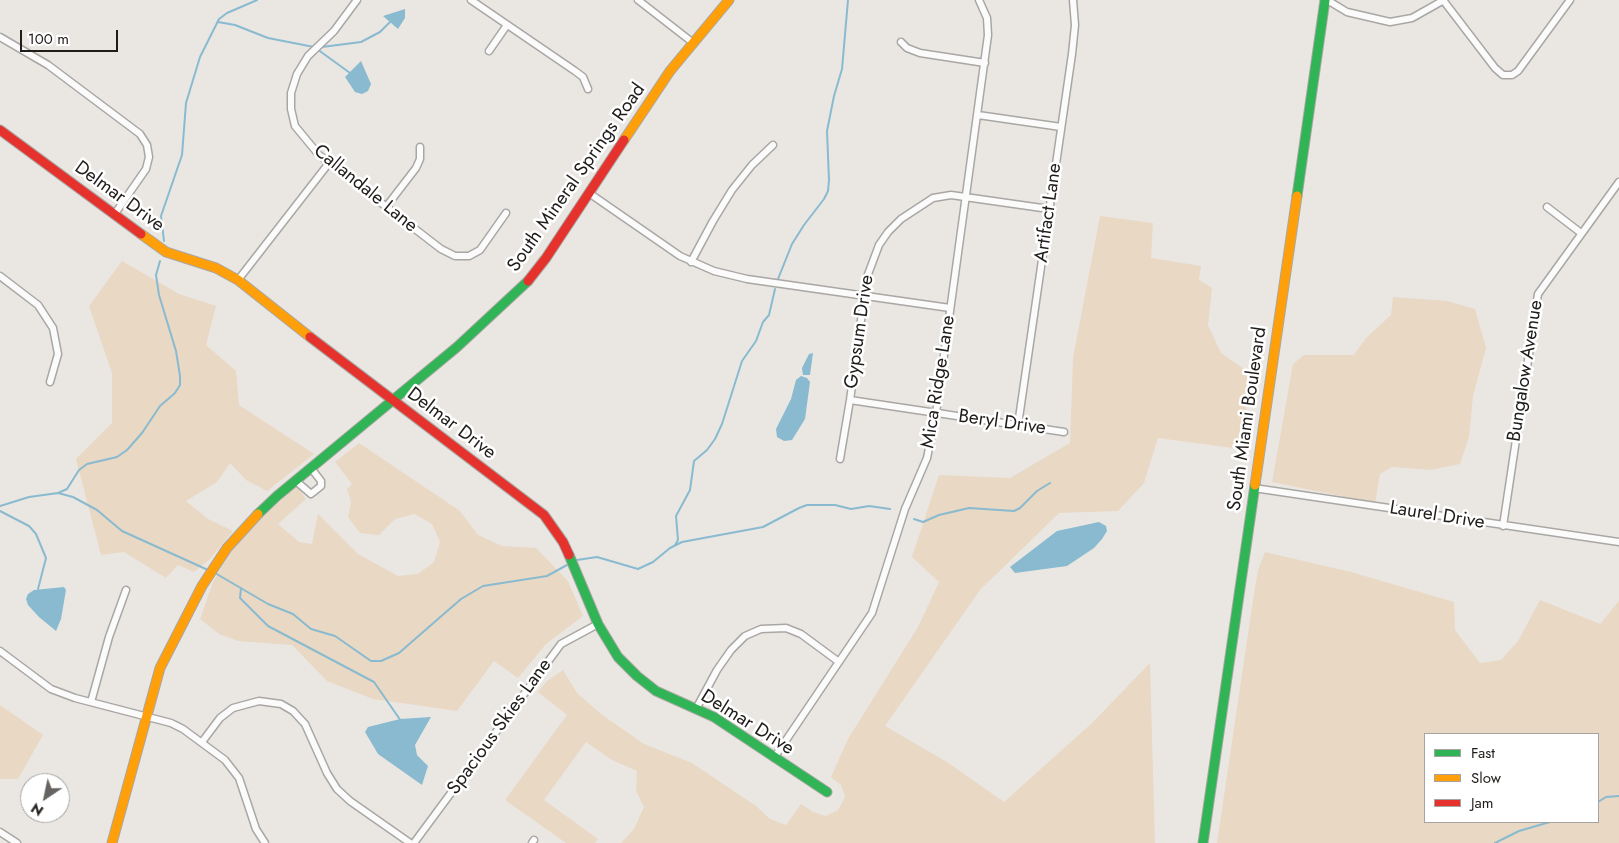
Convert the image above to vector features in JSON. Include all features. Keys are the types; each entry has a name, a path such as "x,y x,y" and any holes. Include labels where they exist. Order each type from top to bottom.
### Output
{"main road":[{"name":"South Mineral Springs Road","path":"112,843 145,715 166,654 212,570 250,522 311,468 393,402 483,325 516,293 546,258 661,84 692,42 729,0"},
{"name":"South Miami Boulevard","path":"1203,843 1326,0"},
{"name":"Delmar Drive","path":"0,130 166,252 216,268 238,280 393,402 544,515 563,542 598,624 618,657 637,676 656,691 714,717 827,792"}],"street":[{"name":"Callandale Lane","path":"357,0 334,31 308,56 297,74 291,93 295,126 319,155 441,249 455,256 469,256 480,250 506,213"},
{"path":"471,0 583,77 588,89"},
{"path":"638,0 692,42"},
{"name":"Mica Ridge Lane","path":"774,758 872,614 905,509 927,458 936,413 985,64 988,35 987,18 979,0"},
{"name":"Artifact Lane","path":"1018,425 1075,25 1073,0"},
{"path":"1326,0 1347,12 1390,22 1412,18 1443,0 1494,68 1503,75 1512,75 1518,71 1570,0"},
{"path":"489,51 507,25"},
{"path":"0,37 48,65 140,134 147,145 149,157 146,169 114,215"},
{"path":"901,42 907,48 920,53 985,64"},
{"path":"978,115 1061,127"},
{"path":"691,262 732,190 752,165 773,145"},
{"path":"386,207 416,168 420,159 420,147"},
{"path":"238,280 329,163"},
{"name":"Bungalow Avenue","path":"1503,526 1538,294 1619,182"},
{"path":"589,193 691,262 714,272 746,280 950,308"},
{"name":"Gypsum Drive","path":"840,459 843,451 867,277 879,245 901,219 933,198 966,196 1049,209"},
{"path":"1547,207 1581,233"},
{"path":"0,276 38,305 53,328 58,354 50,382"},
{"name":"Beryl Drive","path":"850,400 1064,432"},
{"path":"296,481 311,494 322,486 321,481 311,468"},
{"name":"Laurel Drive","path":"1254,488 1619,542"},
{"path":"91,702 110,636 126,590"},
{"name":"Spacious Skies Lane","path":"412,843 561,644 598,624"},
{"path":"696,709 717,670 731,650 745,636 760,629 786,628 800,634 840,662"},
{"path":"0,651 51,689 91,702 171,723 202,742 225,760 239,778 254,823 265,843"},
{"path":"202,742 220,718 240,704 258,701 280,704 293,711 305,724 327,773 338,789 350,801 412,843"},
{"path":"1,835 17,843"}],"shaded area":[{"path":"1100,216 1153,223 1151,258 1201,266 1199,280 1212,288 1208,325 1221,353 1251,374 1240,449 1158,438 1144,483 1118,511 1059,513 980,590 885,726 947,762 1004,802 1092,723 1150,663 1155,843 621,843 634,829 644,807 636,791 637,771 612,760 586,742 544,800 598,839 595,843 566,843 505,800 567,715 538,692 546,682 563,670 577,693 601,714 644,744 692,763 756,806 770,819 786,825 801,804 813,812 826,816 838,810 845,797 841,785 831,777 848,739 918,627 939,582 912,557 939,475 1010,478 1070,443 1073,358"},
{"path":"122,261 179,294 216,306 206,345 236,371 239,405 314,454 267,491 246,480 230,463 217,482 186,501 208,519 233,531 210,559 194,572 178,565 166,578 124,552 101,555 76,459 112,423 112,373 89,306"},
{"path":"1393,297 1447,301 1475,309 1486,348 1473,396 1469,437 1460,464 1431,470 1392,467 1380,474 1375,503 1272,482 1293,364 1304,355 1354,355 1366,338 1391,315"},
{"path":"359,443 460,511 478,535 502,546 536,548 568,581 583,616 546,644 518,678 494,661 457,711 373,699 327,681 292,645 238,641 219,634 200,619 213,582 230,553 252,527 297,486 306,499 278,524 299,542 312,544 318,514 358,554 398,576 418,574 434,562 440,542 432,524 414,514 395,519 379,535 360,533 348,517 351,502 347,489 352,484 335,462"},
{"path":"1265,552 1351,572 1454,602 1455,630 1480,663 1501,660 1518,641 1540,600 1600,624 1619,601 1619,843 1217,843 1258,570"},
{"path":"0,705 43,735 18,779 0,779"}],"water":[{"path":"405,9 405,18 398,29 383,16"},
{"path":"361,61 371,84 368,91 362,94 355,92 345,77"},
{"path":"813,353 810,375 803,375 802,368 809,354"},
{"path":"801,376 807,378 810,382 805,419 792,440 784,441 777,437 776,429 791,399 796,380"},
{"path":"1099,522 1106,526 1107,531 1102,539 1094,548 1067,566 1015,573 1010,567 1057,531"},
{"path":"64,587 66,590 61,619 56,631 39,617 28,605 26,599 28,594 34,590"},
{"path":"431,717 415,745 417,755 428,766 422,785 378,754 365,732 368,727 400,719"}],"waterway":[{"path":"164,241 161,216 182,155 186,103 200,57 219,19 227,13 257,0"},
{"path":"778,279 792,244 828,191 827,131 842,69 848,0"},
{"path":"218,22 235,25 268,38 314,47"},
{"path":"322,47 361,42 380,32 390,22"},
{"path":"317,49 350,73"},
{"path":"0,506 29,497 58,493 67,489 79,470 87,464 117,457 127,450 142,433 160,406 175,393 180,385 180,376 176,351 159,295 156,275 160,261"},
{"path":"675,545 678,540 676,516 690,490 694,461 707,450 715,439 722,424 742,361 756,341 763,322 769,315 775,289"},
{"path":"914,519 923,522 939,515 969,508 1014,511 1020,508 1037,491 1050,483"},
{"path":"58,493 73,497 97,510 122,531 208,570"},
{"path":"577,560 597,557 638,569 653,562 670,548 682,542 763,527 807,505 835,505 851,509 869,506 890,509"},
{"path":"0,511 29,526 36,534 46,558 38,589"},
{"path":"215,573 268,604 293,614 311,629 335,636 371,661 381,661 399,653 461,599 483,586 547,576 567,565"},
{"path":"241,588 240,598 268,626 374,682 401,721"},
{"path":"1599,801 1606,797 1619,796"},
{"path":"1495,843 1519,831 1547,823"}],"traffic: fast":[{"path":"1297,196 1325,0"},
{"path":"258,514 277,496 457,347 528,281"},
{"path":"1203,843 1255,485"},
{"path":"569,555 598,624 618,657 637,676 656,691 714,717 827,792"}],"traffic: slow":[{"path":"624,140 670,71 729,0"},
{"path":"1255,485 1297,196"},
{"path":"141,234 166,252 216,268 238,280 310,337"},
{"path":"112,843 160,668 202,586 227,548 258,514"}],"traffic: jam":[{"path":"0,130 141,234"},
{"path":"528,281 546,258 624,140"},
{"path":"310,337 544,515 563,542 569,555"}]}
